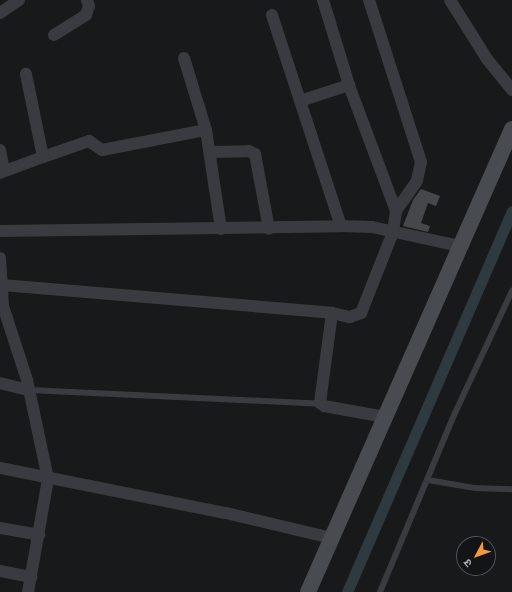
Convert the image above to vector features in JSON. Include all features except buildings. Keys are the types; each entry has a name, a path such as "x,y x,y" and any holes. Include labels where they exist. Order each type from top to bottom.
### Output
{"street":[{"path":"0,13 19,0"},
{"path":"54,35 86,15 89,6 87,0"},
{"path":"323,0 349,85 396,211"},
{"path":"2,285 332,313 350,317 361,313 393,232 396,211 417,181 420,162 369,0"},
{"path":"450,0 487,59 512,90"},
{"path":"272,15 341,226"},
{"path":"184,58 206,130 221,230"},
{"path":"26,74 43,157"},
{"path":"300,101 349,85"},
{"path":"308,592 459,246 512,129"},
{"path":"0,150 2,172 89,141 102,150 206,130"},
{"path":"210,152 249,151 256,154 269,229"},
{"path":"0,230 221,230 341,226 372,227 459,246"},
{"path":"0,258 2,285 8,325 30,390 48,479 28,592"},
{"path":"332,313 319,400 321,404 384,417"},
{"path":"0,383 30,390"},
{"path":"0,468 48,479 226,513 332,538"},
{"path":"0,528 39,535"},
{"path":"0,571 31,577"}],"lane":[{"path":"380,592 455,413 512,291"},
{"path":"30,390 321,404"},
{"path":"428,480 475,488 512,489"}],"waterway":[{"path":"347,592 512,211"}]}
